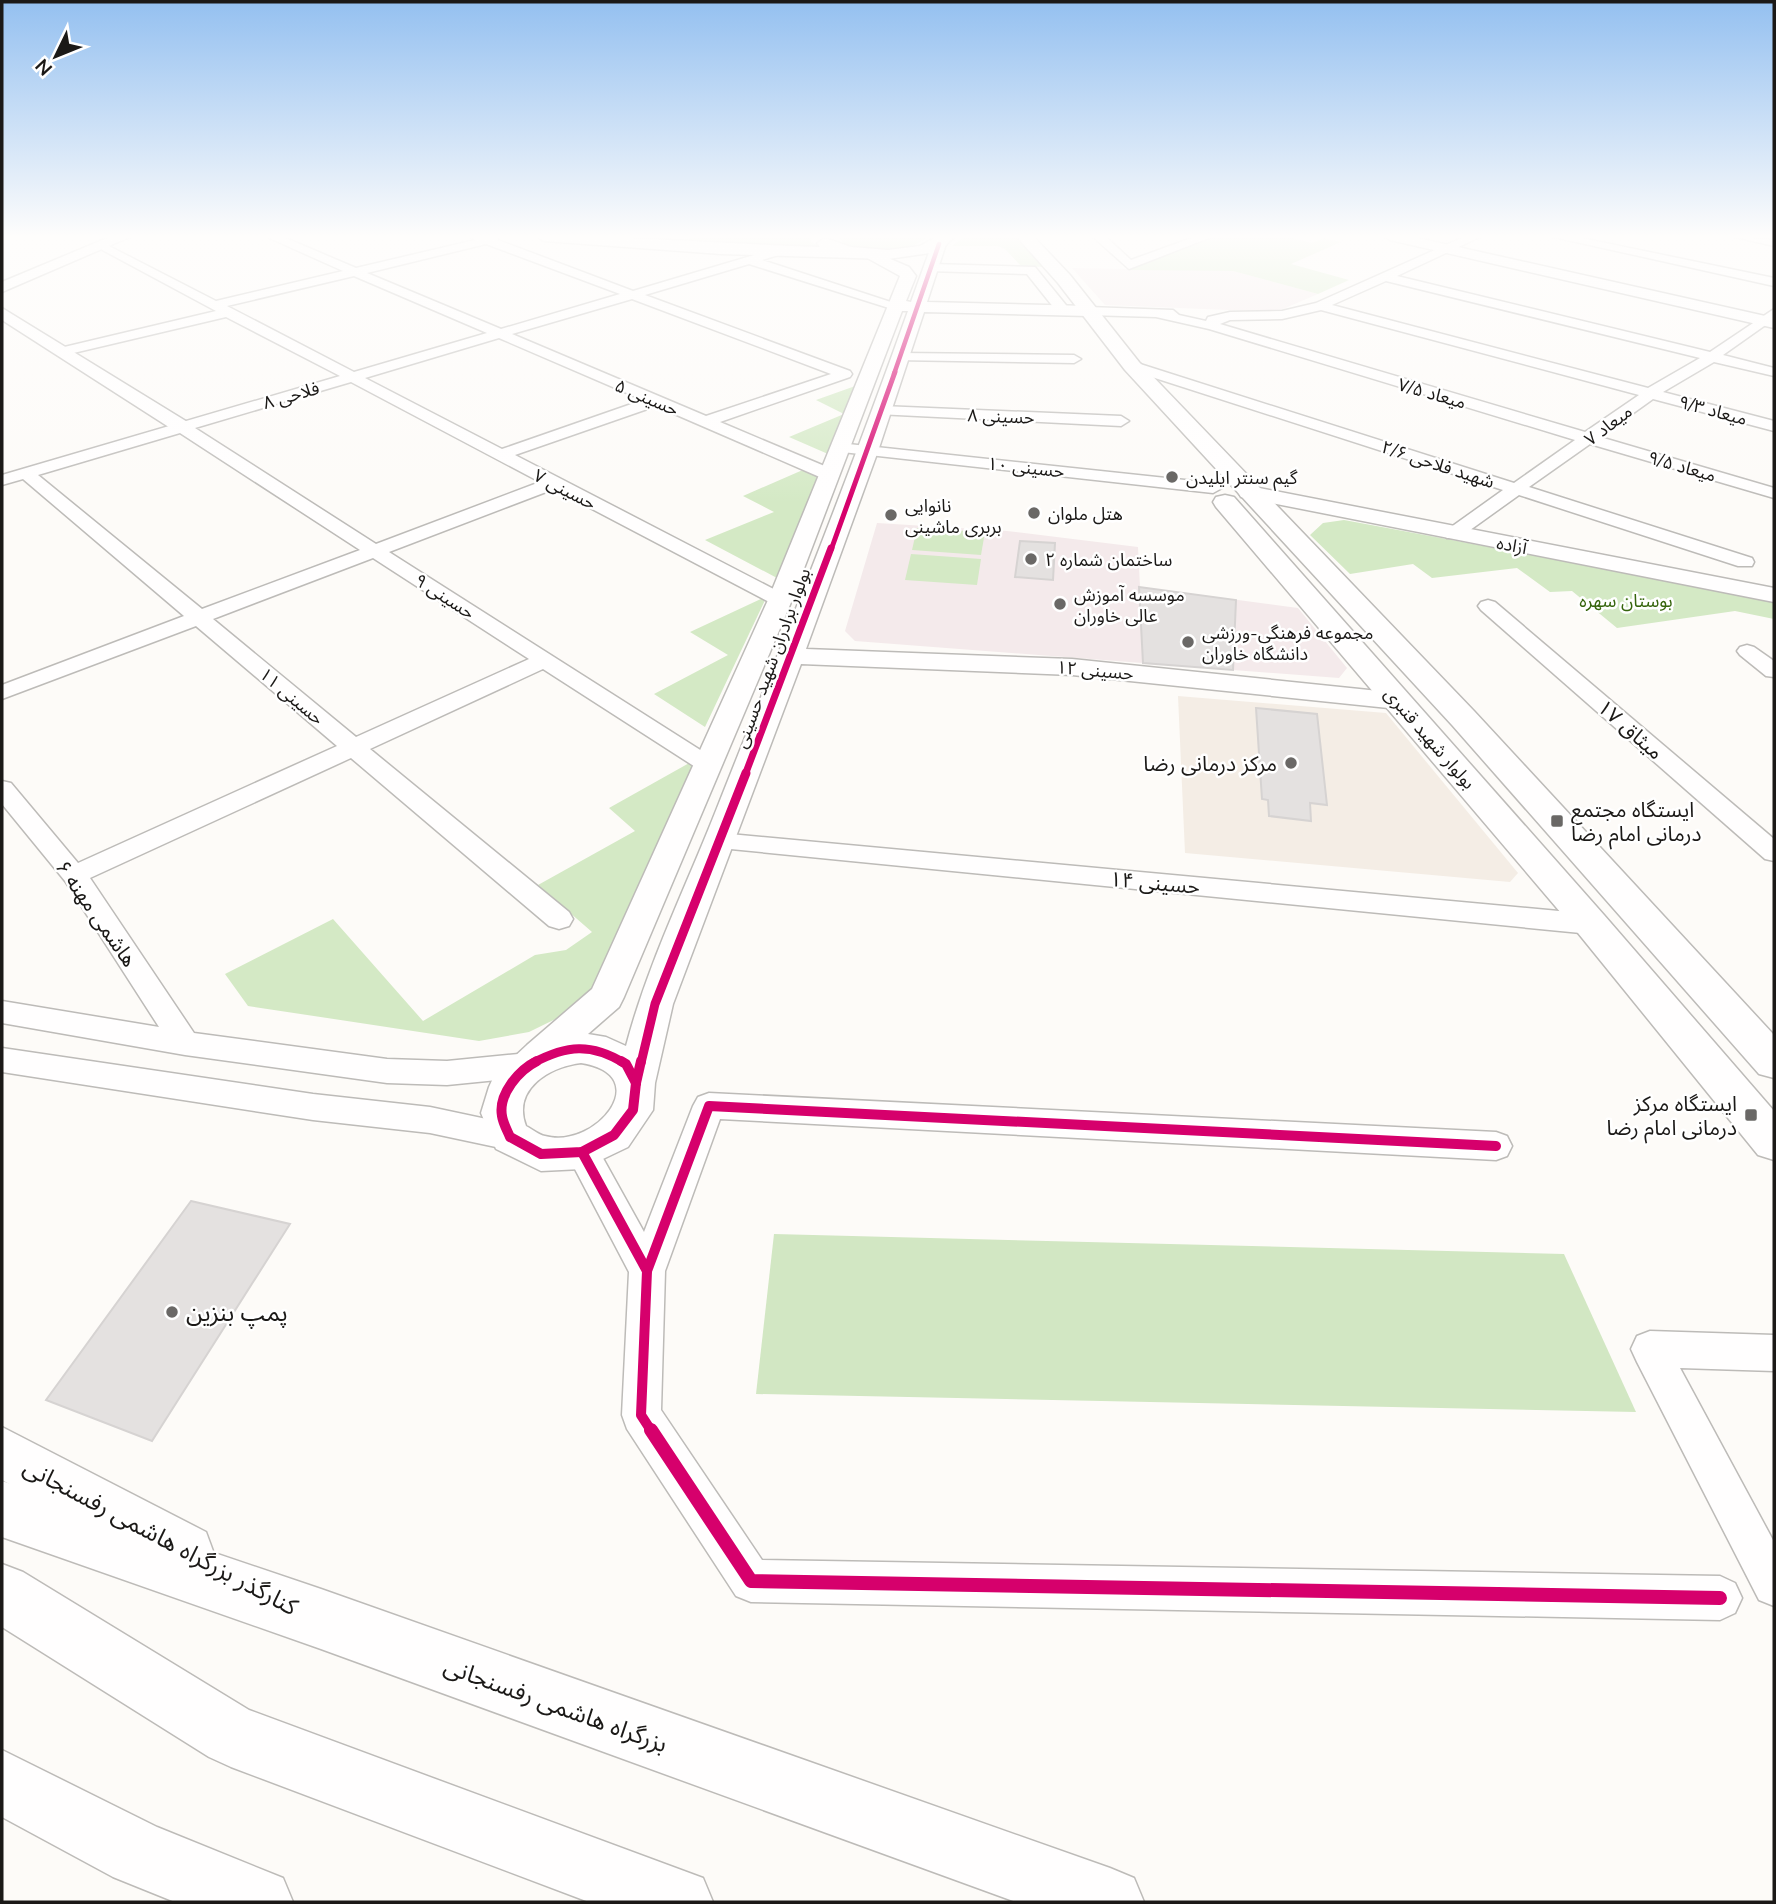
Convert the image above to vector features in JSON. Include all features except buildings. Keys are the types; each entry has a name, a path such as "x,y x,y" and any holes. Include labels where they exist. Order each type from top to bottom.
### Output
{"main road":[{"name":"بولوار شهید قنبری","path":"1087,325 1213,488 1591,924 1774,1142"},
{"name":"بولوار شهید قنبری","path":"1090,325 1464,718 1774,1062"},
{"path":"1591,924 1643,915"},
{"name":"بزرگراه هاشمی رفسنجانی","path":"2,1509 321,1619 1110,1902"},
{"path":"2,1593 231,1735 679,1902"},
{"path":"2,1782 137,1853 259,1902"}],"street":[{"path":"22,325 182,426"},
{"path":"65,351 160,325"},
{"name":"حسینی ۷","path":"248,325 780,600"},
{"name":"حسینی ۵","path":"477,325 828,474"},
{"name":"فلاحی ۸","path":"2,480 531,325"},
{"path":"705,422 845,374 712,325"},
{"name":"بولوار برادران شهید حسینی","path":"529,1065 606,998 780,600 839,448 899,325"},
{"name":"بولوار برادران شهید حسینی","path":"636,1083 655,1004 868,451 900,358 905,325"},
{"path":"1201,325 1256,332 1273,325"},
{"path":"1213,325 1218,329"},
{"name":"میعاد ۷/۵","path":"1262,325 1264,327 1256,332 1274,347"},
{"name":"میعاد ۹/۳","path":"1391,325 1774,426"},
{"path":"1583,325 1774,372"},
{"name":"میعاد ۷","path":"1454,534 1651,393 1762,325"},
{"name":"میعاد ۷/۵","path":"1218,329 1590,439"},
{"path":"2,331 89,390"},
{"path":"900,358 1074,359"},
{"name":"شهید فلاحی ۲/۶","path":"1132,366 1745,562"},
{"path":"500,456 655,401"},
{"name":"حسینی ۸","path":"882,411 1121,421"},
{"path":"132,420 154,435"},
{"name":"حسینی ۹","path":"182,426 708,765"},
{"name":"میعاد ۹/۵","path":"1590,439 1774,493"},
{"name":"حسینی ۱۰","path":"839,448 1213,488"},
{"name":"حسینی ۱۱","path":"26,473 559,919"},
{"path":"2,692 553,483"},
{"name":"آزاده","path":"1250,492 1774,595"},
{"path":"1295,540 1312,524 1332,518 1367,517"},
{"name":"میثاق ۱۷","path":"1488,606 1774,853"},
{"path":"1747,651 1774,671"},
{"name":"حسینی ۱۲","path":"790,656 1072,667 1398,701"},
{"path":"74,875 545,660"},
{"name":"هاشمی مهنه ۶","path":"2,788 74,875 185,1043"},
{"name":"حسینی ۱۴","path":"719,841 1591,924"},
{"path":"2,1012 185,1043 387,1071 447,1073 529,1065"},
{"path":"2,1060 313,1107 430,1120 510,1137 541,1154 582,1152 614,1135 633,1110 636,1083 626,1064 606,1052 581,1048 554,1052 529,1065 508,1087 501,1113 510,1137"},
{"path":"1496,1146 709,1106 648,1271 641,1415 751,1581 1720,1598"},
{"path":"582,1152 648,1271"},
{"path":"1774,1353 1650,1349 1774,1585"},
{"name":"کنارگذر بزرگراه هاشمی رفسنجانی","path":"2,1452 41,1476 321,1619"}],"shaded area":[{"name":"موسسه آموزش عالی خاوران","path":"877,523 1007,531 1138,547 1140,587 1298,608 1347,668 1339,678 855,641 845,631"},
{"path":"1178,696 1386,713 1518,873 1510,882 1185,853"}],"green space":[{"path":"858,385 828,454 789,437 844,414 816,400"},
{"path":"805,469 818,475 777,578 705,540 774,512 743,496"},
{"name":"بوستان سهره","path":"1344,520 1774,600 1774,619 1735,611 1617,628 1572,591 1550,592 1517,568 1432,578 1413,564 1350,574 1310,535 1323,523"},
{"path":"917,528 985,532 981,555 912,550"},
{"path":"911,554 981,559 977,585 905,580"},
{"path":"767,596 705,727 654,694 728,655 690,632"},
{"path":"691,762 697,766 609,977 572,1011 529,1032 479,1041 248,1006 225,974 333,919 423,1021 535,955 566,950 592,932 538,885 635,831 609,808"},
{"path":"774,1234 1564,1254 1636,1412 756,1394"}],"cycle path":[{"path":"636,1083 655,1004 732,810 868,451 911,325"},
{"path":"581,1048 606,1052 626,1064 636,1083 633,1110 614,1135 582,1152 541,1154 510,1137 501,1113 508,1087 529,1065 554,1052 581,1048"},
{"path":"647,1271 709,1106 1496,1146"},
{"path":"582,1152 647,1271 641,1415 751,1581 1720,1598"}],"place":[{"name":"گیم سنتر ایلیدن","path":"1172,477"},
{"name":"هتل ملوان","path":"1034,513"},
{"name":"نانوایی بربری ماشینی","path":"891,515"},
{"name":"ساختمان شماره ۲","path":"1031,559"},
{"name":"موسسه آموزش عالی خاوران","path":"1060,604"},
{"name":"مجموعه فرهنگی-ورزشی دانشگاه خاوران","path":"1188,642"},
{"name":"مرکز درمانی رضا","path":"1291,763"},
{"name":"ایستگاه مجتمع درمانی امام رضا","path":"1557,821"},
{"name":"ایستگاه مرکز درمانی امام رضا","path":"1751,1115"},
{"name":"پمپ بنزین","path":"172,1312"}]}
